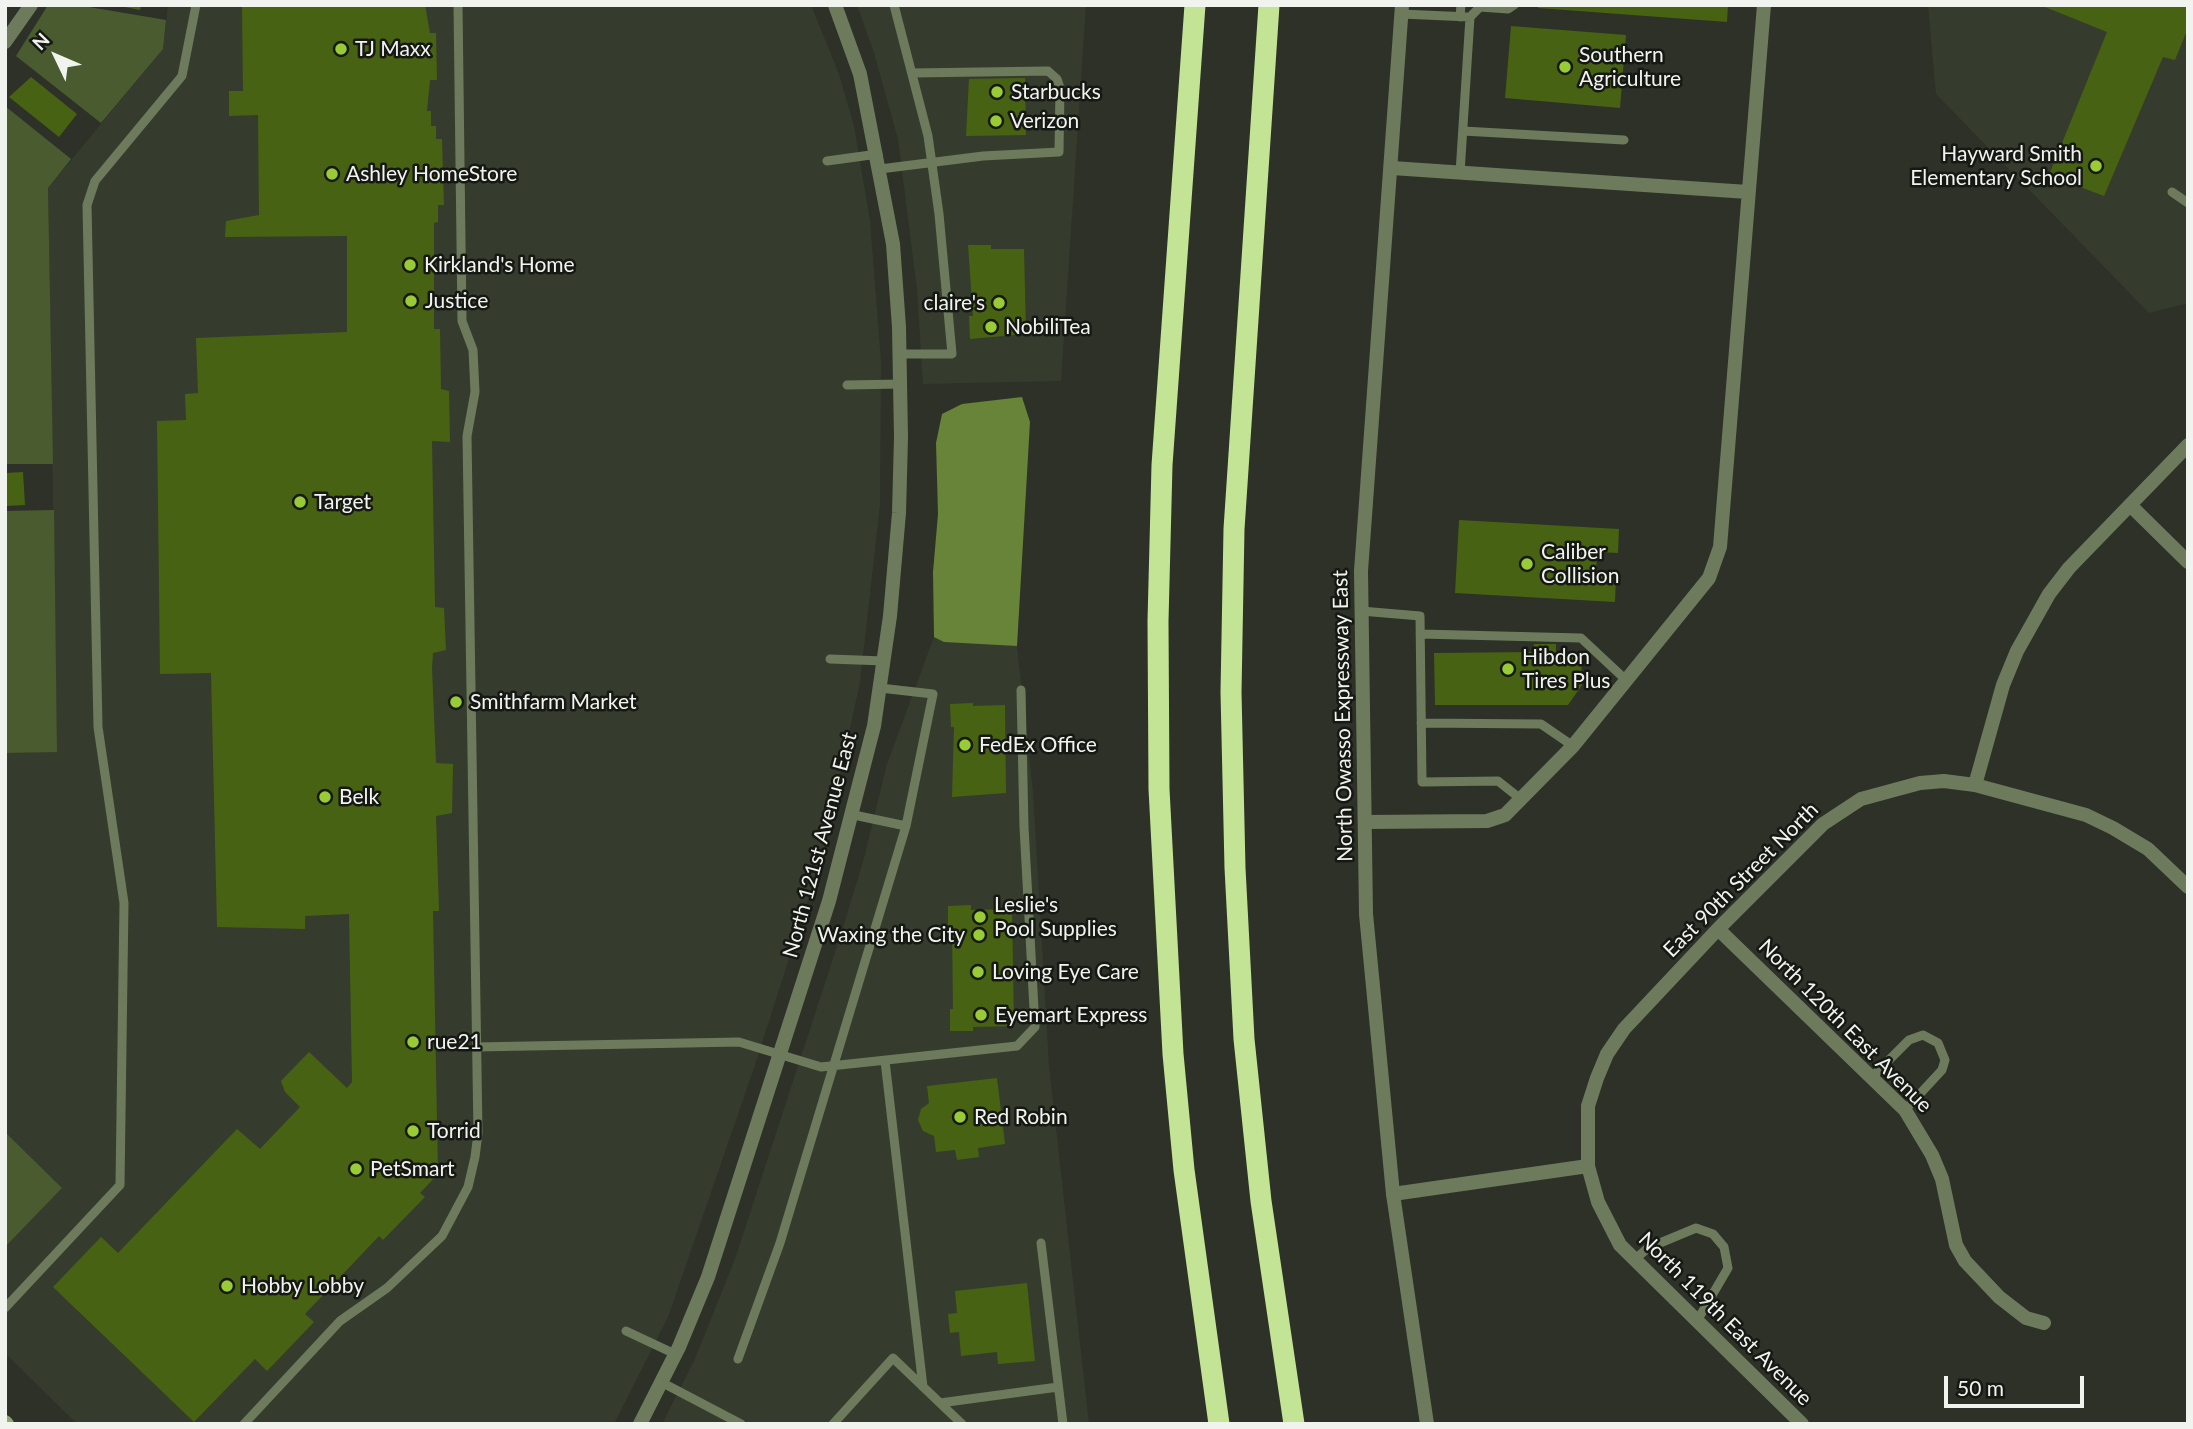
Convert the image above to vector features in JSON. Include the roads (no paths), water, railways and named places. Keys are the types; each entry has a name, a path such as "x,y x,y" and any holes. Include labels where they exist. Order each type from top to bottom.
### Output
{"highway":[{"path":"1195,5 1162,465 1158,634 1159,789 1173,1054 1187,1198 1219,1424"},
{"path":"1269,5 1234,529 1231,692 1235,867 1244,1039 1261,1200 1294,1424"}],"street":[{"path":"5,42 32,5"},
{"name":"North 121st Avenue East","path":"640,1424 676,1354 708,1277 780,1052 854,815 884,661 899,513 900,354 893,244 860,74 835,5"},
{"path":"1366,822 1487,821 1505,815 1573,746 1709,578 1720,547 1763,5"},
{"name":"North Owasso Expressway East","path":"1402,10 1361,571 1366,914 1393,1194 1427,1424"},
{"path":"1392,168 1748,192"},
{"path":"1975,785 2003,685 2034,618 2069,568 2188,445"},
{"path":"2130,505 2188,562"},
{"name":"East 90th Street North","path":"1588,1166 1588,1106 1607,1054 1624,1029 1718,929 1823,824 1861,799 1920,783 1944,781 1975,785 2086,815 2148,849 2188,887"},
{"name":"North 120th East Avenue","path":"1718,929 1905,1110 1922,1133 1942,1180 1956,1245 1965,1261 1999,1297 2025,1318 2044,1324"},
{"path":"1393,1194 1588,1166"},
{"name":"North 119th East Avenue","path":"1588,1166 1598,1202 1620,1245 1802,1424"}],"lane":[{"path":"5,1308 106,1205 120,1185 124,902 98,727 87,205 95,181 182,76 196,5"},
{"path":"244,1424 340,1321 387,1288 442,1236 468,1186 475,1157 478,1133 467,436 475,392 473,350 462,321 458,5"},
{"path":"894,5 932,161 952,354 900,354"},
{"path":"1460,173 1465,17 1461,5"},
{"path":"1402,10 1465,17 1480,7 1508,9 1514,5"},
{"path":"827,161 932,161 1059,152 1060,88 1057,79 1048,71 912,73"},
{"path":"1463,131 1623,140"},
{"path":"2172,192 2188,203"},
{"path":"847,385 900,384"},
{"path":"1361,611 1420,616 1422,782 1498,781 1522,800"},
{"path":"1420,634 1581,638 1626,680"},
{"path":"830,659 884,661"},
{"path":"738,1359 780,1244 906,825 933,694 880,688"},
{"path":"475,1047 738,1042 780,1052 821,1068 1017,1046 1035,1027 1024,827 1021,691"},
{"path":"1421,723 1541,724 1573,746"},
{"path":"854,815 906,825"},
{"path":"1871,1078 1909,1040 1923,1035 1938,1043 1945,1060 1942,1070 1905,1110"},
{"path":"885,1061 923,1387"},
{"path":"1634,1260 1648,1248 1696,1228 1713,1234 1724,1247 1728,1268 1697,1321"},
{"path":"1041,1243 1063,1424"},
{"path":"626,1331 676,1354"},
{"path":"833,1424 893,1358 962,1424"},
{"path":"661,1382 741,1424"},
{"path":"940,1403 1058,1387"}],"place":[{"name":"TJ Maxx","path":"341,49"},
{"name":"Southern Agriculture","path":"1565,67"},
{"name":"Starbucks","path":"997,92"},
{"name":"Verizon","path":"996,121"},
{"name":"Hayward Smith Elementary School","path":"2096,166"},
{"name":"Ashley HomeStore","path":"332,174"},
{"name":"Kirkland's Home","path":"410,265"},
{"name":"Justice","path":"411,301"},
{"name":"claire's","path":"999,303"},
{"name":"NobiliTea","path":"991,327"},
{"name":"Target","path":"300,502"},
{"name":"Caliber Collision","path":"1527,564"},
{"name":"Hibdon Tires Plus","path":"1508,669"},
{"name":"Smithfarm Market","path":"456,702"},
{"name":"FedEx Office","path":"965,745"},
{"name":"Belk","path":"325,797"},
{"name":"Leslie's Pool Supplies","path":"980,917"},
{"name":"Waxing the City","path":"979,935"},
{"name":"Loving Eye Care","path":"978,972"},
{"name":"Eyemart Express","path":"981,1015"},
{"name":"rue21","path":"413,1042"},
{"name":"Red Robin","path":"960,1117"},
{"name":"Torrid","path":"413,1131"},
{"name":"PetSmart","path":"356,1169"},
{"name":"Hobby Lobby","path":"227,1286"}]}
